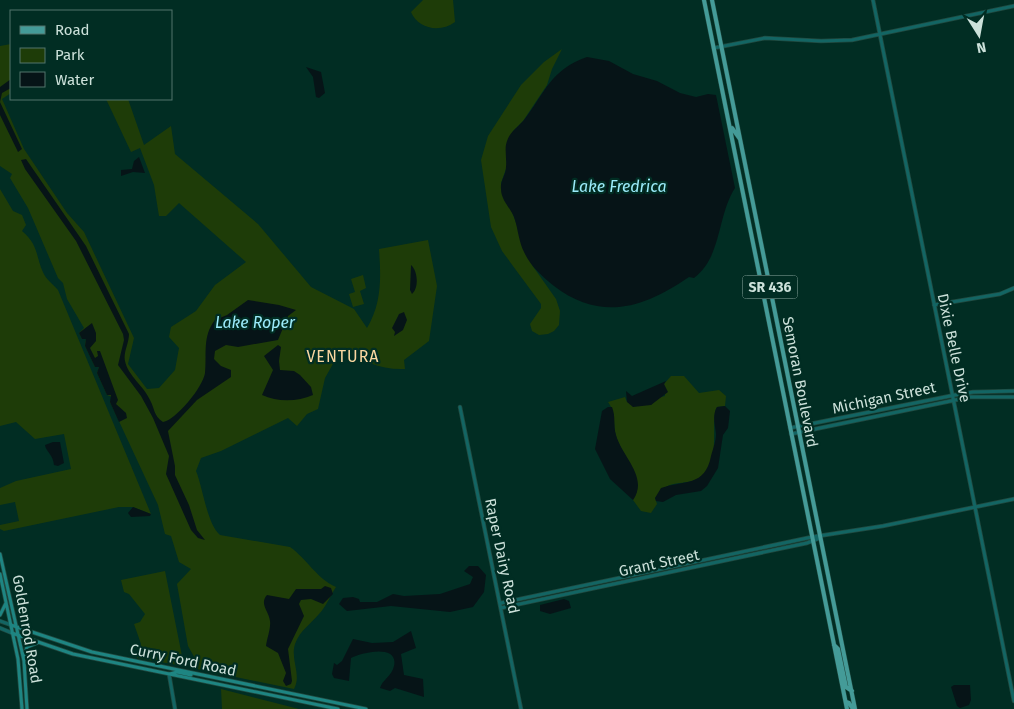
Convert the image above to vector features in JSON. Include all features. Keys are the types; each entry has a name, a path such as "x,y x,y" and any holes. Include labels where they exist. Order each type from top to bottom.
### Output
{"main road":[{"name":"Semoran Boulevard","path":"704,0 847,709"},
{"name":"Semoran Boulevard","path":"712,0 852,691 854,709"},
{"path":"728,120 734,134 740,139"},
{"name":"Goldenrod Road","path":"0,554 24,661 27,709"},
{"path":"0,560 8,585"},
{"name":"Goldenrod Road","path":"0,574 21,681 22,709"},
{"path":"0,615 4,612 6,602"},
{"path":"826,604 832,608 836,616"},
{"name":"Curry Ford Road","path":"11,625 68,646 366,709"},
{"name":"Curry Ford Road","path":"12,633 38,643 111,662 338,709"},
{"path":"24,661 27,647 38,643"},
{"path":"834,645 838,649 846,687 852,691"},
{"path":"111,662 164,670 167,668"},
{"path":"169,674 176,672 234,682"},
{"path":"846,702 850,702 854,709"}],"street":[{"name":"Dixie Belle Drive","path":"873,0 1014,701"},
{"path":"714,48 765,38 839,42 1014,6"},
{"path":"934,305 1000,294 1014,288"},
{"name":"Michigan Street","path":"790,431 953,398 973,392 1014,392"},
{"name":"Michigan Street","path":"953,398 979,396 1014,397"},
{"name":"Raper Dairy Road","path":"460,407 521,709"},
{"name":"Grant Street","path":"502,608 821,537 1014,499"},
{"name":"Grant Street","path":"500,603 813,540"},
{"name":"Curry Ford Road","path":"0,620 11,625"},
{"name":"Curry Ford Road","path":"0,628 12,633"},
{"path":"169,674 175,709"}],"green space":[{"path":"423,0 453,0 455,22 436,28 424,26 414,18 411,12"},
{"path":"10,44 10,94 2,99 24,149 67,213 84,232 134,338 128,364 147,389 159,388 175,370 179,348 169,337 171,327 196,311 215,285 246,262 179,203 166,216 159,216 154,185 140,148 131,152 106,100 128,100 144,145 171,126 175,154 258,224 311,287 354,309 367,328 378,299 380,280 379,249 428,240 437,286 429,341 404,360 405,369 388,368 372,364 342,348 325,378 318,409 307,414 297,426 288,418 221,451 201,458 196,471 212,523 220,535 290,547 317,574 336,587 324,608 297,639 294,656 297,678 294,689 197,669 197,662 188,646 177,584 191,569 179,562 171,536 165,534 158,505 110,402 112,397 107,395 97,373 99,367 95,367 85,346 86,339 82,339 79,333 84,328 67,299 63,283 58,278 28,208 10,178 12,174 0,166 0,46"},
{"path":"562,49 552,69 547,85 523,121 513,131 506,148 507,166 501,183 532,265 556,299 560,311 559,325 554,331 539,335 532,331 530,324 541,308 541,304 502,251 491,227 481,160 488,136 521,85 544,62"},
{"path":"0,189 13,211 22,215 26,225 22,231 35,247 45,276 58,290 151,514 133,507 119,507 4,531 0,529 0,525 19,521 15,502 0,505 0,488 16,481 71,469 64,434 35,439 16,422 0,426"},
{"path":"363,275 366,288 360,291 364,304 353,307 349,294 355,292 351,279"},
{"path":"671,376 684,376 699,393 719,390 726,396 725,406 717,407 715,413 713,456 706,472 698,479 666,487 655,498 657,504 651,513 641,511 633,500 637,491 635,474 615,432 613,413 608,402 625,397 627,402 651,405 657,398 665,396 664,384"},
{"path":"165,571 184,666 137,658 141,644 134,624 140,622 145,614 129,594 124,592 121,580"},
{"path":"221,689 299,709 222,709"}],"water":[{"name":"Lake Fredrica","path":"587,57 609,61 633,74 657,81 680,93 696,97 708,94 716,95 735,188 725,211 715,248 703,269 694,278 689,277 656,297 622,307 589,304 571,297 541,275 533,267 524,252 514,216 501,193 501,183 506,170 506,144 508,138 524,120 556,76 575,62"},
{"path":"306,67 321,72 325,93 319,98 316,97 313,77"},
{"path":"10,80 10,89 2,93 0,102 0,87"},
{"path":"0,102 22,149 18,152 0,115"},
{"path":"139,157 145,173 133,172 121,176 121,170 132,169 134,161"},
{"name":"Lake Roper","path":"26,159 86,246 129,334 125,355 127,366 152,403 157,417 163,422 175,415 188,402 203,379 208,332 215,320 227,315 248,300 296,310 288,316 278,340 238,347 226,345 215,351 214,359 221,366 231,370 231,377 197,400 168,431 175,475 189,505 197,530 205,540 198,538 191,530 166,474 169,456 153,418 141,396 118,365 124,340 123,334 76,241 25,169 21,160"},
{"path":"411,265 417,280 416,288 412,294 410,290"},
{"path":"404,312 407,320 403,330 394,336 395,332 392,328 399,314"},
{"path":"92,323 96,333 96,341 90,348 95,358 98,356 97,351 100,351 118,400 116,404 126,413 127,418 119,422 110,402 111,395 107,395 97,373 99,367 95,367 85,346 86,339 82,339 79,333"},
{"path":"278,345 281,347 280,370 294,371 300,375 311,387 313,395 287,400 274,399 262,395 273,370 264,356"},
{"path":"666,381 664,384 668,392 651,405 633,407 627,402 626,391 632,396"},
{"path":"725,406 730,411 728,428 723,435 718,468 707,486 701,491 676,495 663,502 656,501 655,498 661,488 692,481 704,473 716,439 715,410 717,407"},
{"path":"612,407 616,435 636,475 638,483 637,492 633,500 610,479 595,449 602,411"},
{"path":"60,442 64,463 58,466 54,465 45,445"},
{"path":"133,507 151,514 150,516 131,517 128,513"},
{"path":"469,566 478,566 486,575 484,592 473,607 450,612 391,606 347,611 339,604 343,598 353,597 359,599 360,602 377,602 393,594 404,596 440,594 470,584 473,577 464,571"},
{"path":"325,586 331,588 333,594 323,604 311,599 301,600 299,604 304,616 288,649 292,681 291,684 286,686 283,681 286,673 278,653 266,646 270,624 264,605 265,598 267,595 289,599 296,589 321,589"},
{"path":"564,599 569,601 571,608 550,614 540,611 540,605"},
{"path":"411,631 416,648 401,654 404,675 423,679 424,697 395,688 390,691 380,688 394,666 394,659 391,654 385,652 370,652 351,658 349,681 334,678 332,674 334,663 337,665 342,661 353,639 372,643 393,642"},
{"path":"954,685 970,685 971,700 969,705 960,708 957,706 951,687"}],"district":[{"name":"VENTURA","path":"343,356"}]}
